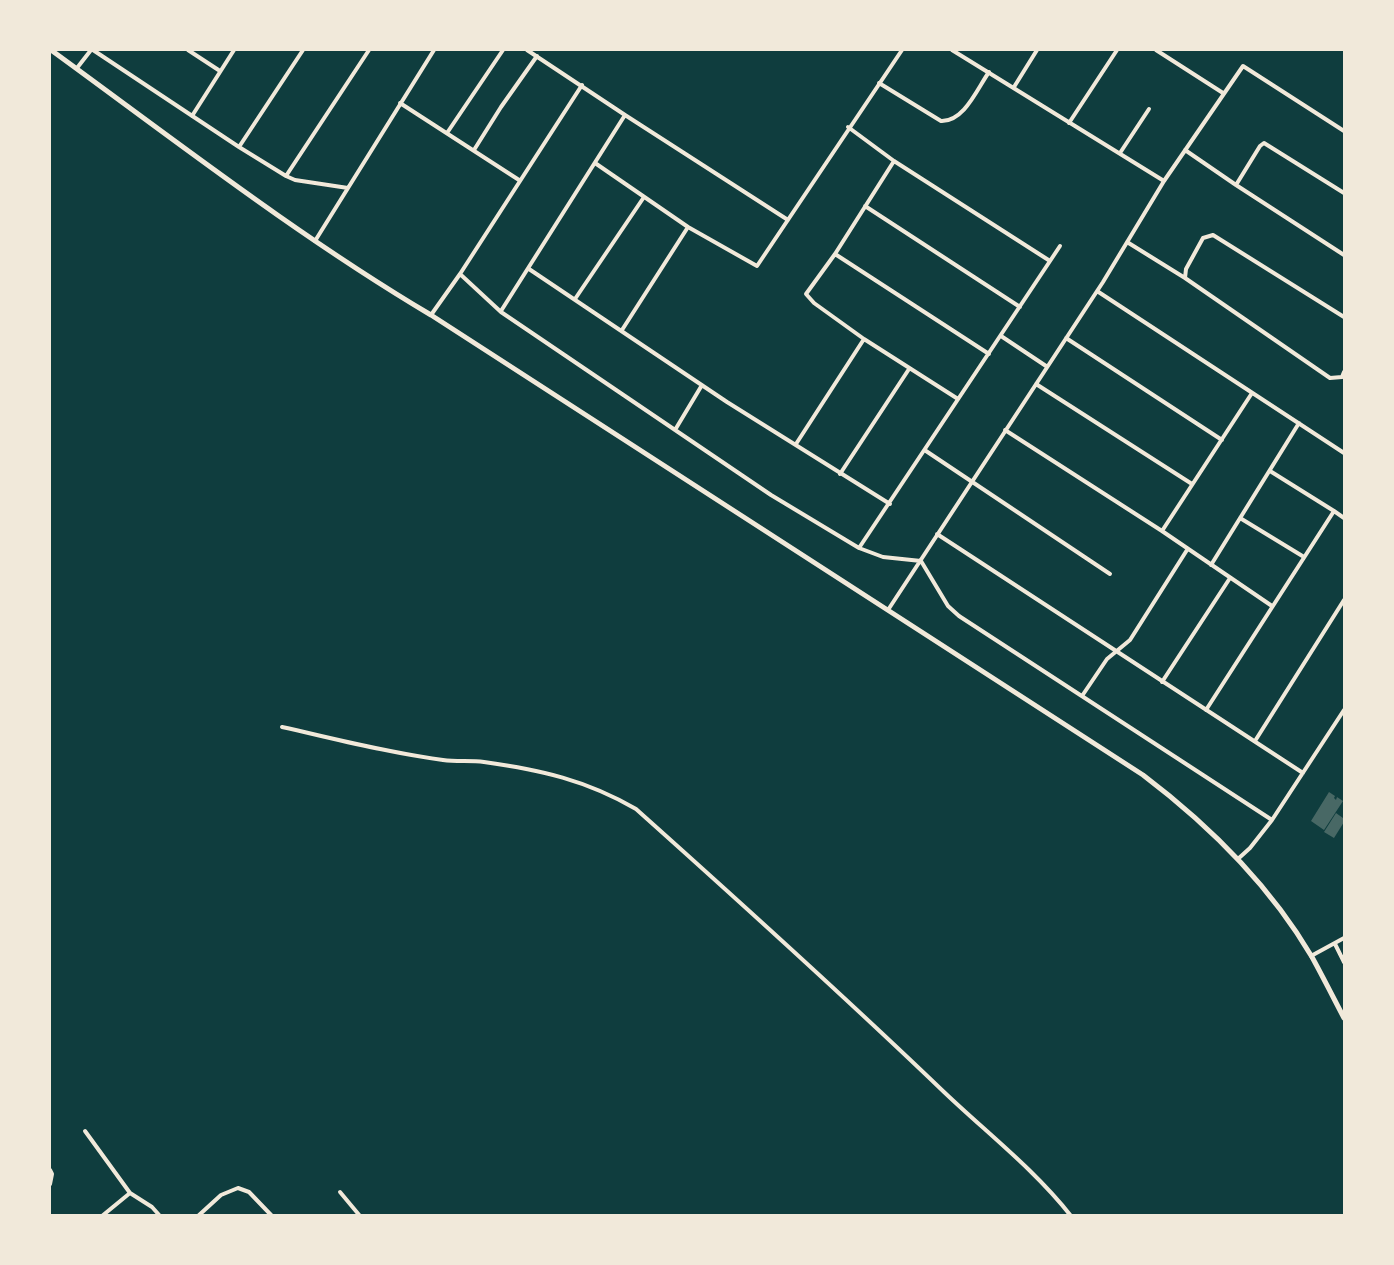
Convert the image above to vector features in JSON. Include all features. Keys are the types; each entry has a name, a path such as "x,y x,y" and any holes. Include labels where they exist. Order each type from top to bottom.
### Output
{"street":[{"path":"51,50 186,150 357,270 431,315 1133,767 1198,818 1239,858 1275,903 1311,956 1344,1018"},
{"path":"76,68 92,50 286,176 306,182 348,188"},
{"path":"188,50 220,71"},
{"path":"192,116 234,50"},
{"path":"239,147 303,50"},
{"path":"286,176 369,50"},
{"path":"315,241 434,50"},
{"path":"447,133 503,50"},
{"path":"527,50 788,220"},
{"path":"595,163 688,227 757,266 848,127 902,50"},
{"path":"952,50 1164,181"},
{"path":"1014,87 1037,50"},
{"path":"1069,123 1117,50"},
{"path":"1156,50 1223,93"},
{"path":"474,150 537,56"},
{"path":"887,610 1066,338 1164,181 1243,66 1344,131"},
{"path":"879,83 941,121 948,121 961,113 989,72"},
{"path":"431,315 582,85"},
{"path":"400,103 519,180"},
{"path":"1120,153 1149,109"},
{"path":"501,312 625,115"},
{"path":"848,127 894,160 1050,261"},
{"path":"1236,185 1264,143 1344,192"},
{"path":"1185,150 1344,255"},
{"path":"894,160 835,254 806,294 813,303 864,339 958,399"},
{"path":"574,299 644,197"},
{"path":"866,206 1020,307"},
{"path":"622,330 688,227"},
{"path":"1185,278 1186,269 1203,238 1213,235 1344,317"},
{"path":"1127,242 1185,278 1330,378 1341,376 1344,372"},
{"path":"859,548 926,451 1060,246"},
{"path":"835,254 988,354"},
{"path":"529,269 702,385 890,504"},
{"path":"460,274 501,312 825,530 859,548 883,557 921,561"},
{"path":"1096,291 1344,453"},
{"path":"1001,336 1047,366"},
{"path":"1066,338 1222,440"},
{"path":"796,444 864,339"},
{"path":"840,474 909,369"},
{"path":"1036,384 1192,484"},
{"path":"675,430 702,385"},
{"path":"1162,531 1252,393"},
{"path":"1211,564 1299,423"},
{"path":"1005,430 1162,531 1272,606"},
{"path":"926,451 1110,574"},
{"path":"1270,471 1344,518"},
{"path":"1206,710 1334,511"},
{"path":"1240,519 1304,557"},
{"path":"937,534 1303,773"},
{"path":"1082,696 1103,664 1130,640 1187,550"},
{"path":"921,561 938,592 953,611 1272,820"},
{"path":"1162,682 1230,578"},
{"path":"1255,741 1344,600"},
{"path":"1239,858 1272,820 1344,710"},
{"path":"282,727 405,754 446,761 482,762 567,778 592,786 636,809 1028,1167 1071,1215"},
{"path":"1311,956 1344,938"},
{"path":"1335,944 1344,962"},
{"path":"85,1131 130,1193 160,1215"},
{"path":"50,1184 51,1172"},
{"path":"198,1215 221,1195 238,1188 249,1192 272,1215"},
{"path":"340,1192 360,1215"},
{"path":"102,1215 130,1193"}],"building":[{"path":"1329,792 1335,796 1336,800 1337,797 1343,801 1324,830 1311,821"},
{"path":"1336,813 1343,818 1344,815 1344,822 1334,838 1324,832"}]}
